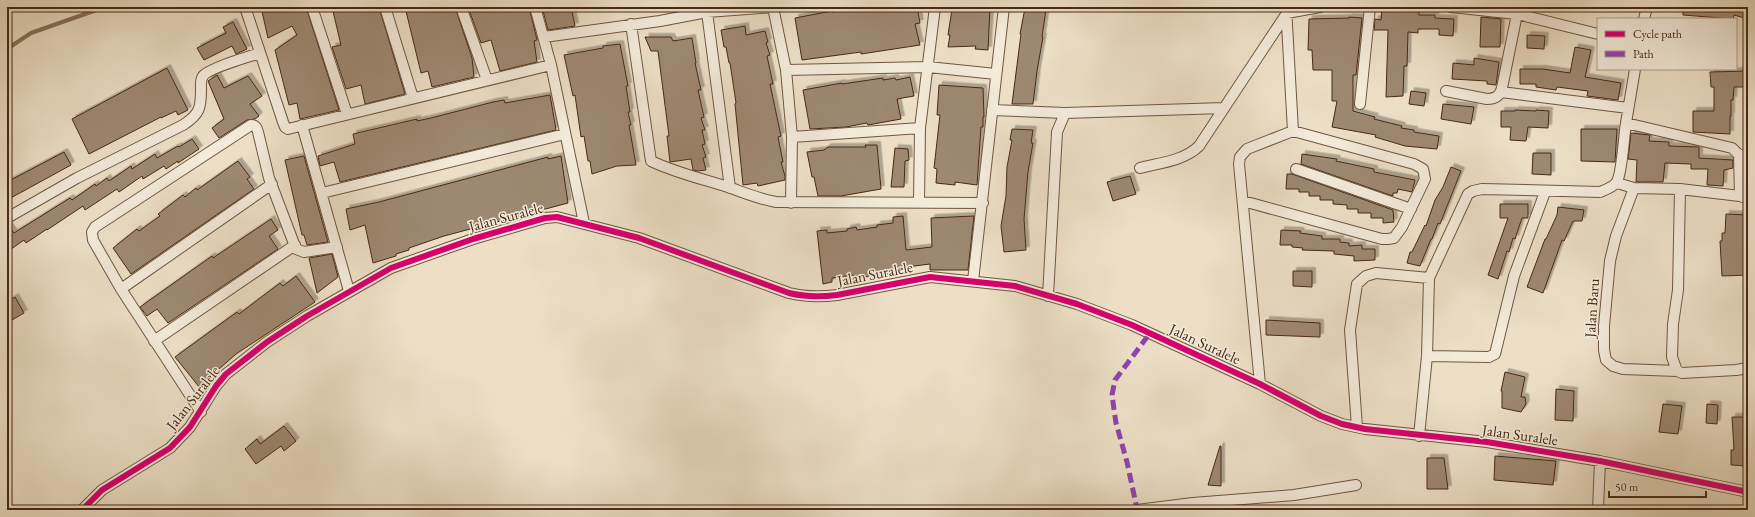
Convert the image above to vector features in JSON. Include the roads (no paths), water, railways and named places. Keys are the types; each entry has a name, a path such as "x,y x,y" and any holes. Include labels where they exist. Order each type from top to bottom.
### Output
{"street":[{"path":"245,7 284,124 288,129 551,65"},
{"path":"312,7 347,114"},
{"path":"384,7 413,98"},
{"path":"461,7 487,80"},
{"path":"535,7 551,65 584,223"},
{"path":"544,37 660,21 707,12 773,7 786,70 792,137 790,203"},
{"path":"919,202 920,128 935,7"},
{"path":"973,281 1004,7"},
{"path":"1286,10 1320,7"},
{"path":"1360,104 1370,7"},
{"path":"1451,7 1517,14 1597,34"},
{"path":"1644,18 1647,7"},
{"path":"1140,168 1185,156 1193,152 1199,146 1286,10"},
{"path":"1286,10 1293,131"},
{"path":"707,12 730,188"},
{"path":"1446,91 1487,99 1497,97 1501,92 1517,14"},
{"path":"631,24 651,161 666,168 730,188 758,199 790,203 983,203"},
{"path":"7,218 77,178 188,122 198,112 202,102 202,76 234,61 260,53"},
{"path":"786,70 928,67 996,74"},
{"path":"1617,183 1620,172 1628,108 1635,70"},
{"path":"1501,92 1628,108"},
{"path":"992,110 1065,113 1224,108"},
{"path":"1048,296 1057,132 1065,113"},
{"path":"1419,436 1427,356 1429,278 1468,194 1473,190 1489,189 1545,192 1600,192 1617,183 1634,188 1680,189 1744,198 1738,152 1732,148 1626,123"},
{"path":"201,412 121,289 92,238 92,232 95,227 251,125 256,127 258,132 272,184 296,249 304,252 337,247"},
{"path":"302,125 350,291"},
{"path":"792,137 920,128"},
{"path":"1243,201 1388,240 1394,238 1411,209 1425,179 1425,173 1423,169 1414,164 1293,131 1247,149 1240,157 1239,172 1260,384"},
{"path":"322,193 565,134"},
{"path":"1296,169 1411,209"},
{"path":"121,289 272,184"},
{"name":"Jalan Baru","path":"1634,188 1616,236 1610,261 1604,326 1604,350 1606,360 1613,366 1623,369 1677,371"},
{"path":"1680,189 1678,290 1673,324 1672,357 1677,371 1682,373 1748,368"},
{"path":"1427,356 1489,357 1495,354 1514,276 1545,192"},
{"name":"Jalan Suralele","path":"82,510 102,490 170,448 190,427 201,412 216,386 226,374 267,342 390,268 545,218 562,218 639,238 789,293 803,296 821,297 837,295 930,277 1014,286 1077,304 1132,324 1260,384 1321,416 1342,424 1419,436 1487,442 1600,460 1748,492"},
{"path":"154,341 294,245"},
{"path":"1357,427 1350,330 1357,284 1366,276 1376,273 1429,278"},
{"path":"1598,510 1600,460"},
{"path":"1137,510 1193,503 1294,495 1356,485"}],"lane":[{"path":"1738,152 1748,153"}],"waterway":[{"path":"7,49 31,33 105,7"}]}
